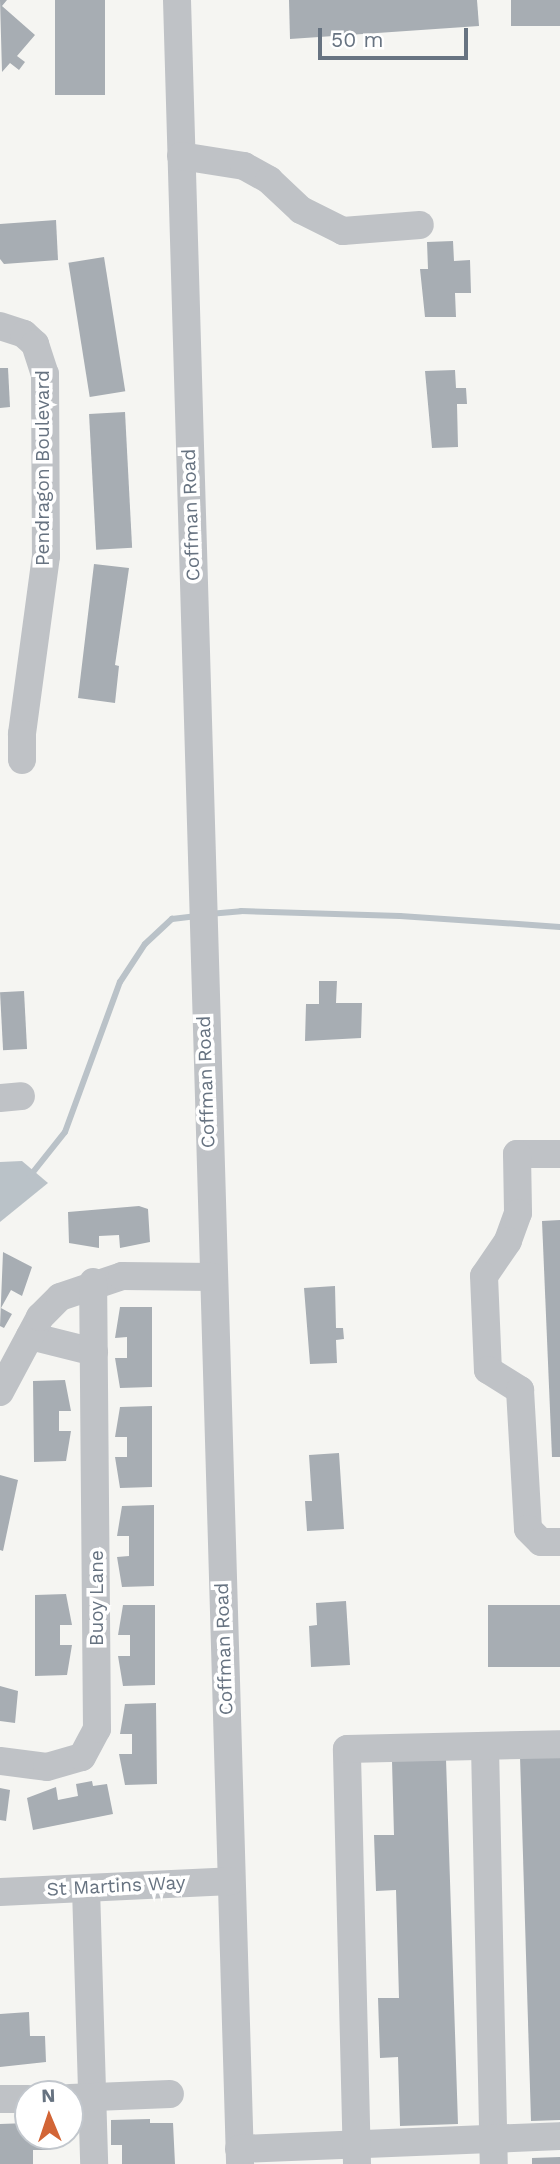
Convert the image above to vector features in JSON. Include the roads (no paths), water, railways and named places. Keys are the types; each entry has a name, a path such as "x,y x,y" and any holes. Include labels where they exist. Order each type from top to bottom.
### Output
{"street":[{"name":"Coffman Road","path":"177,0 202,971 240,2156"},
{"path":"181,156 244,166 269,180 301,210 343,231 419,225"},
{"name":"Pendragon Boulevard","path":"0,326 24,334 35,344 45,374 46,556 22,734 22,760"},
{"path":"560,1154 517,1154 518,1213 508,1241 484,1276 488,1370 520,1390 528,1528 541,1542 560,1542"},
{"path":"0,1392 30,1336 60,1297 93,1282 122,1276 213,1277"},
{"name":"Buoy Lane","path":"0,1761 47,1767 82,1757 97,1729 93,1282"},
{"path":"30,1336 94,1352"},
{"path":"357,2154 347,1749 560,1744"},
{"path":"485,1746 494,2151"},
{"name":"St Martins Way","path":"0,1892 231,1881"},
{"path":"81,2080 86,1888"},
{"path":"84,2098 170,2094"},
{"path":"84,2113 94,2164"},
{"path":"240,2156 494,2151 560,2136"}],"waterway":[{"path":"209,914 241,911 400,916 560,927"},
{"path":"30,1176 65,1132 120,982 145,944 172,919 195,916"}]}
